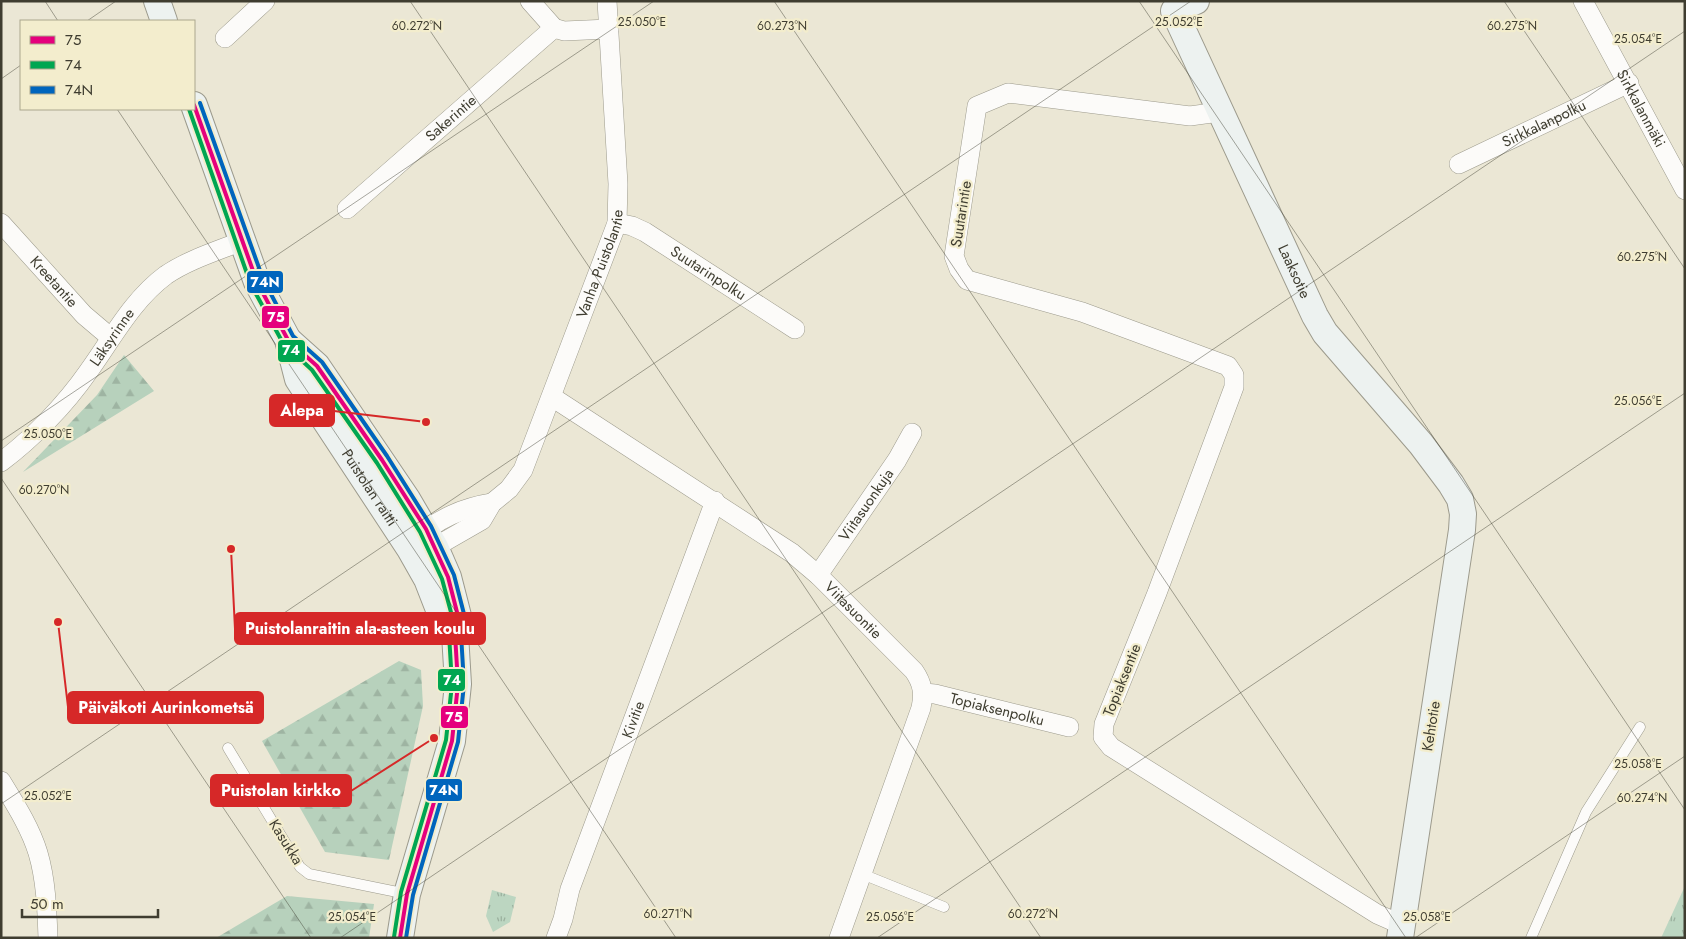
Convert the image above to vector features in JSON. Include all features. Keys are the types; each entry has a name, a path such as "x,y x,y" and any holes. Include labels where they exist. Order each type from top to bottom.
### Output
{"street":[{"path":"157,1 164,20"},
{"path":"225,38 265,1"},
{"path":"530,1 554,28 564,31 609,29"},
{"name":"Vanha Puistolantie","path":"424,542 482,520 492,503 508,489 523,470 617,223 618,184 607,1"},
{"name":"Sirkkalanmäki","path":"1583,1 1685,190"},
{"name":"Laaksotie","path":"1179,4 1219,112 1315,316 1325,333 1421,444 1458,495 1463,514"},
{"name":"Sakerintie","path":"347,209 554,28"},
{"name":"Sirkkalanpolku","path":"1459,164 1628,83"},
{"name":"Suutarintie","path":"1219,112 1190,116 1008,93 978,106 954,256 958,269 967,280 1082,312 1228,366 1234,375"},
{"name":"Puistolan raitti","path":"195,108 257,282 288,340 317,366 382,460 424,542 448,577 458,616 455,634 458,684 452,741 407,894 400,938"},
{"name":"Kreetantie","path":"1,223 84,315 110,337"},
{"name":"Suutarinpolku","path":"617,223 632,226 645,232 795,329"},
{"name":"Läksyrinne","path":"1,462 16,450 88,373 110,337 148,290 167,275 187,264 242,242"},
{"name":"Topiaksentie","path":"1234,375 1234,387 1158,593 1104,724 1103,737 1110,747 1377,914 1401,931"},
{"name":"Viitasuontie","path":"552,397 715,501 792,553 818,575 914,671 924,694"},
{"name":"Viitasuonkuja","path":"818,575 897,460 912,433"},
{"name":"Kivitie","path":"556,938 563,919 570,889 715,501"},
{"name":"Kehtotie","path":"1401,931 1433,710 1453,597 1463,514"},
{"path":"839,938 922,708 924,694"},
{"name":"Topiaksenpolku","path":"924,694 935,694 1069,727"},
{"path":"1,781 26,824 38,853 46,895 48,938"}],"lane":[{"path":"1531,938 1586,812 1640,727"},
{"name":"Kasukka","path":"228,748 300,867 308,874 407,894"},
{"path":"862,874 944,907"}],"green space":[{"path":"124,355 154,391 23,472 97,395"},
{"path":"399,661 421,670 423,706 389,860 325,852 262,741"},
{"path":"1685,886 1685,938 1661,938"},
{"path":"492,890 516,897 510,922 493,932 486,916"},
{"path":"287,896 374,904 369,938 216,938"}],"transit line":[{"name":"74N","path":"200,103 263,279 293,336 322,362 387,456 431,526 454,575 464,614 461,634 464,684 458,742 413,895 406,938"},
{"name":"75","path":"195,108 257,282 288,340 317,366 382,460 426,529 448,577 458,616 455,634 458,684 452,741 407,894 400,938"},
{"name":"74","path":"189,110 251,285 283,343 312,370 377,463 420,532 442,579 452,616 449,634 452,684 446,740 401,892 394,937"}],"place":[{"name":"Alepa","path":"426,422"},
{"name":"Puistolanraitin ala-asteen koulu","path":"231,549"},
{"name":"Päiväkoti Aurinkometsä","path":"58,622"},
{"name":"Puistolan kirkko","path":"434,738"}]}
